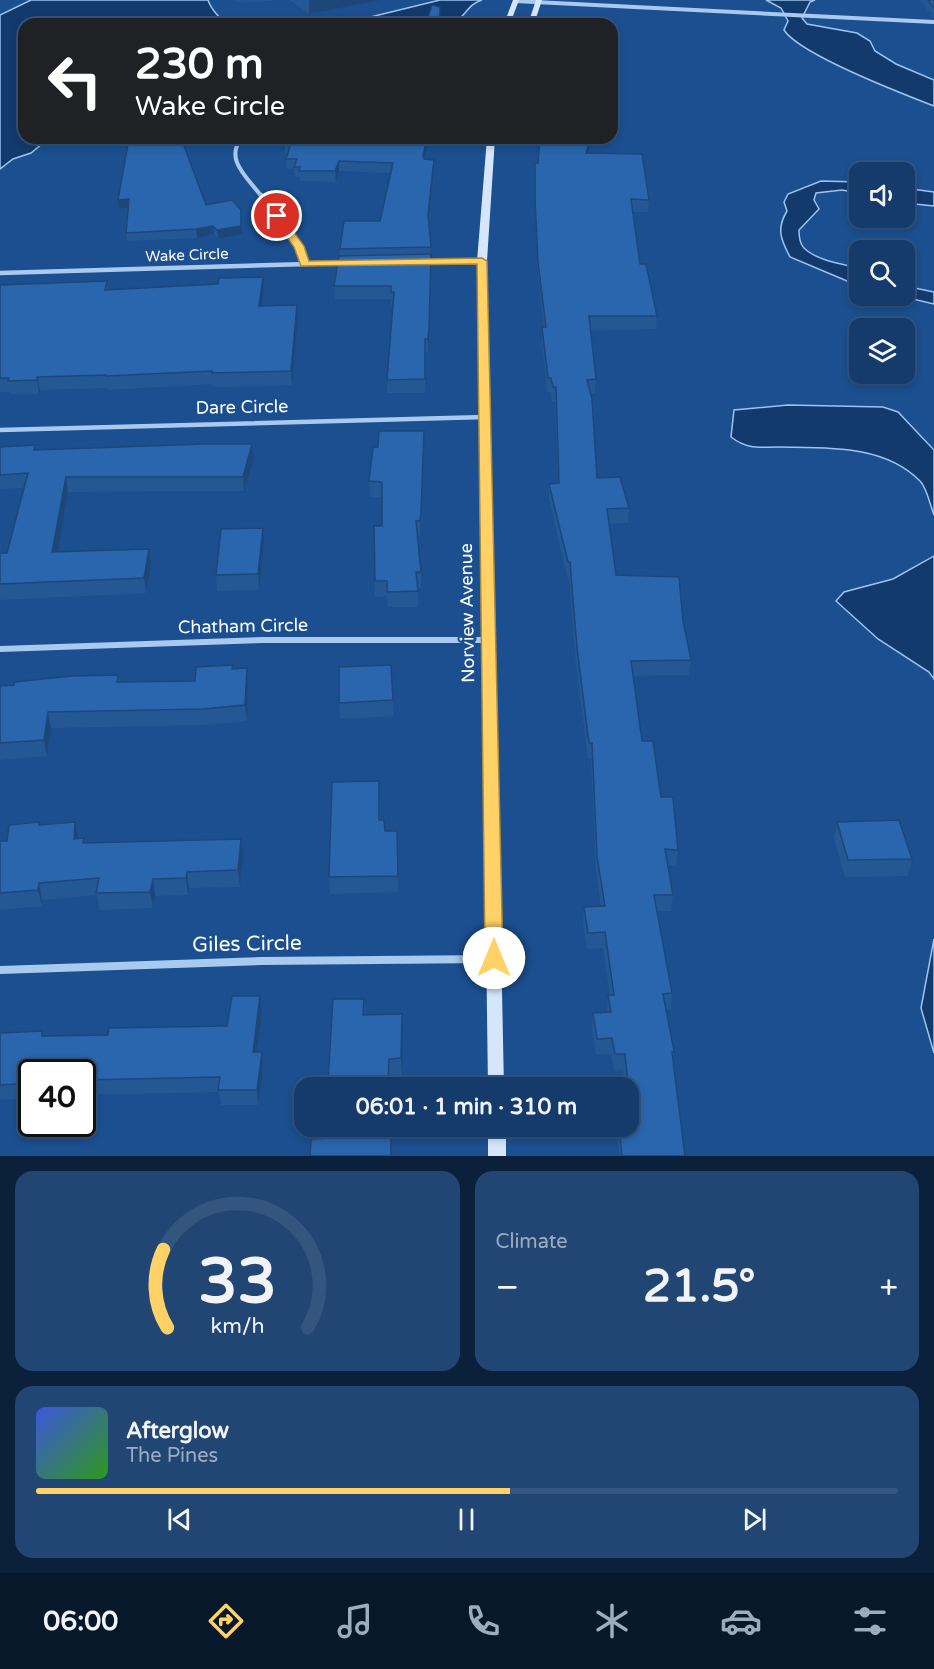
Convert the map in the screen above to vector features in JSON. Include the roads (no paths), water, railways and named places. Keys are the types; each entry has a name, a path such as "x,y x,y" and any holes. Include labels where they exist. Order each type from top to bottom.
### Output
{"street":[{"path":"509,18 516,1 539,1 934,22"},
{"path":"533,18 539,1"},
{"path":"235,144 232,153 236,161 299,246 305,264"},
{"name":"Norview Avenue","path":"491,144 482,261 496,1077"},
{"path":"411,262 482,261"},
{"name":"Wake Circle","path":"0,273 352,263"},
{"name":"Dare Circle","path":"0,430 485,417"},
{"name":"Chatham Circle","path":"0,649 264,640 487,640"},
{"name":"Giles Circle","path":"0,970 260,961 494,958"},
{"path":"497,1137 497,1156"}],"water":[{"path":"31,0 208,0 221,18 18,18 18,144 42,144 31,153 13,159 0,169 0,15"},
{"path":"440,0 482,0 473,5 460,18 366,18"},
{"path":"766,0 815,0 810,2 802,18 807,24 857,33 870,41 875,51 896,64 934,80 934,106 853,73 810,51 784,30 788,21 781,8"},
{"path":"821,181 849,182 849,191 816,193 814,200 819,209 799,230 801,242 809,252 849,266 849,282 790,257 781,234 782,223 787,211 784,202 788,194"},
{"path":"915,189 934,192 934,206 915,204"},
{"path":"915,288 934,292 934,304 915,300"},
{"path":"788,405 883,407 898,412 934,450 934,515 920,481 906,469 889,460 872,454 835,448 754,447 731,437 734,410"},
{"path":"934,556 934,679 929,672 878,639 836,601 844,592 893,579"},
{"path":"934,939 934,1053 921,1008"}]}
